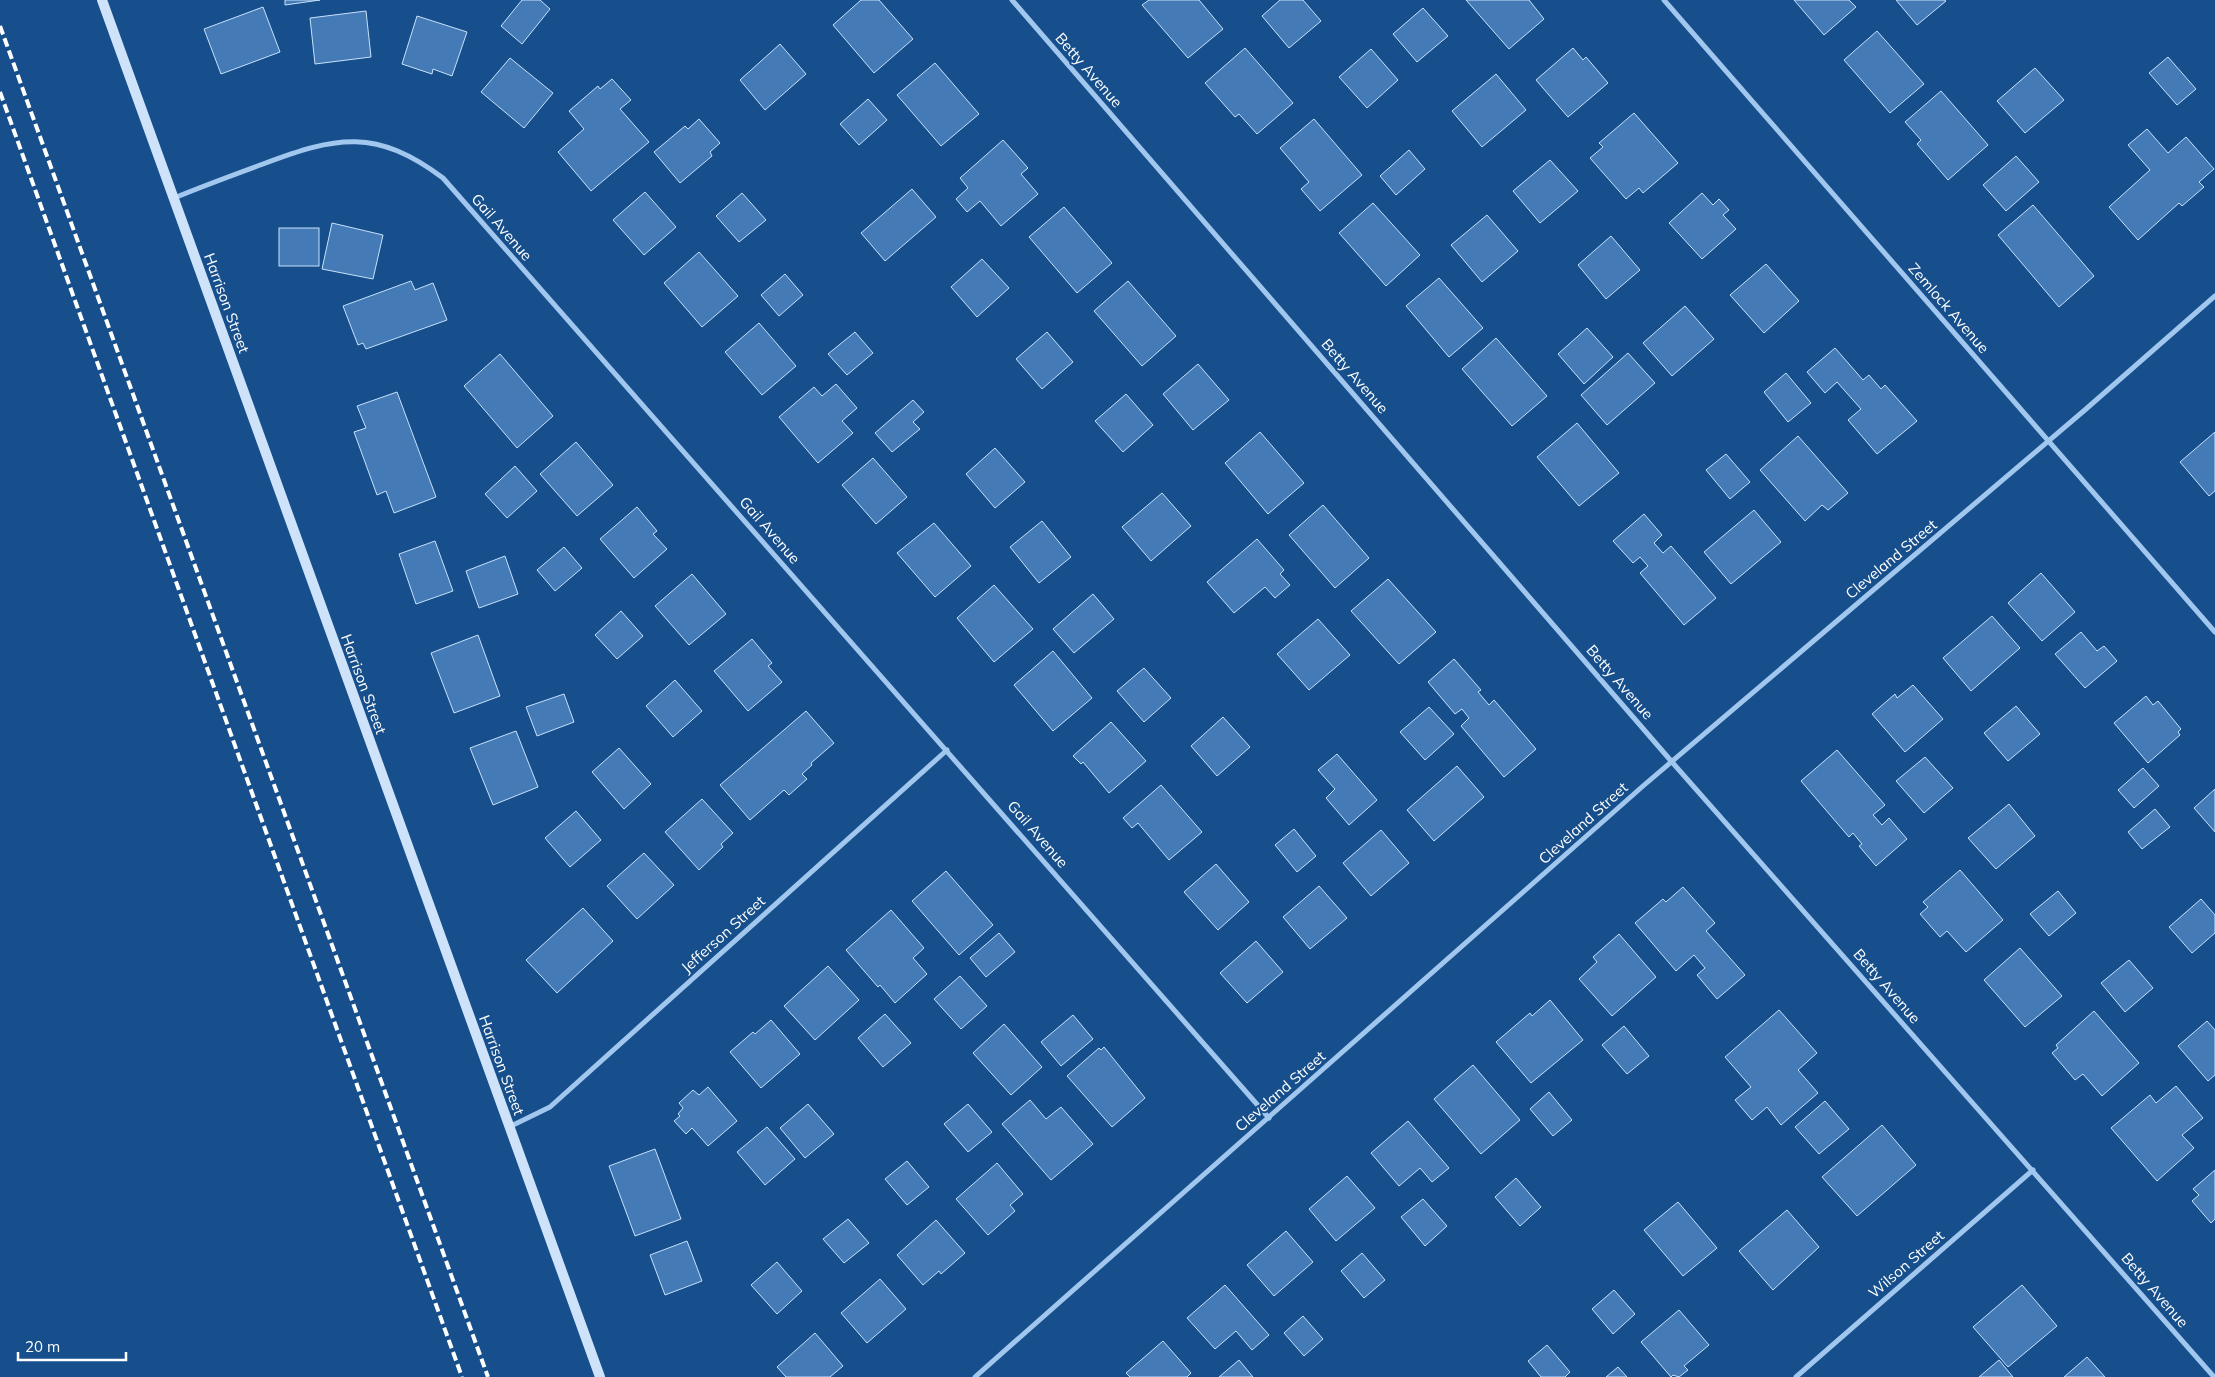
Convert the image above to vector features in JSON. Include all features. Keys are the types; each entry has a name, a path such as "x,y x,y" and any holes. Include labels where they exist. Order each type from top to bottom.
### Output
{"main road":[{"name":"Harrison Street","path":"102,0 600,1377"}],"street":[{"name":"Betty Avenue","path":"1012,0 1672,762 2214,1377"},
{"name":"Zemlock Avenue","path":"1664,0 2215,632"},
{"name":"Gail Avenue","path":"173,198 308,147 336,141 365,142 393,148 419,160 442,178 1269,1118"},
{"name":"Cleveland Street","path":"975,1377 1672,762 2215,296"},
{"name":"Jefferson Street","path":"509,1127 550,1107 947,750"},
{"name":"Wilson Street","path":"1796,1377 2033,1170"}],"building":[{"path":"285,0 320,0 285,5"},
{"path":"522,0 540,0 550,9 522,44 501,26"},
{"path":"861,0 879,0 913,39 874,73 833,25"},
{"path":"1149,0 1199,0 1223,29 1188,58 1142,5"},
{"path":"1280,0 1303,0 1321,21 1289,48 1262,16"},
{"path":"1466,0 1529,0 1544,19 1509,49"},
{"path":"1794,0 1849,0 1856,7 1824,35"},
{"path":"1896,0 1944,0 1946,1 1917,25"},
{"path":"263,7 280,52 221,74 204,29"},
{"path":"1423,8 1448,36 1417,62 1393,34"},
{"path":"366,11 371,57 315,64 310,18"},
{"path":"417,16 467,32 452,76 433,69 432,74 402,64"},
{"path":"1877,31 1924,84 1890,113 1844,60"},
{"path":"780,44 806,74 765,110 740,80"},
{"path":"1245,48 1293,103 1257,134 1239,114 1235,117 1205,83"},
{"path":"1573,48 1583,60 1586,57 1608,83 1568,117 1536,80"},
{"path":"1371,49 1398,80 1367,108 1339,77"},
{"path":"2168,57 2196,89 2177,105 2149,73"},
{"path":"510,58 553,93 524,128 481,92"},
{"path":"935,63 979,114 941,146 897,95"},
{"path":"2035,68 2064,100 2025,133 1997,101"},
{"path":"1496,74 1526,110 1482,147 1452,111"},
{"path":"612,79 631,100 620,109 649,142 591,191 558,152 584,129 569,111 598,86 600,89"},
{"path":"1941,91 1988,145 1948,180 1917,144 1921,140 1905,122"},
{"path":"868,99 887,120 859,145 840,124"},
{"path":"1634,113 1678,163 1643,193 1639,188 1626,199 1590,158 1603,147 1599,143"},
{"path":"699,119 720,143 710,152 712,156 680,183 654,152 685,126 688,129"},
{"path":"1314,119 1362,175 1320,211 1301,189 1309,182 1280,148"},
{"path":"2147,129 2168,153 2186,137 2214,169 2199,182 2204,187 2182,206 2179,203 2138,240 2109,207 2150,170 2128,145"},
{"path":"1003,140 1028,168 1021,174 1038,194 1001,226 980,201 967,212 956,199 968,188 960,178"},
{"path":"1409,150 1425,169 1396,195 1380,176"},
{"path":"2016,156 2039,182 2006,211 1983,185"},
{"path":"1550,160 1578,191 1540,223 1513,191"},
{"path":"912,189 936,217 885,261 861,233"},
{"path":"645,192 676,227 644,255 613,220"},
{"path":"742,193 766,220 739,242 716,216"},
{"path":"1702,193 1713,205 1719,199 1729,210 1723,215 1736,229 1702,259 1669,223"},
{"path":"1373,203 1420,255 1386,286 1339,233"},
{"path":"2033,205 2094,276 2059,307 1998,235"},
{"path":"1064,207 1112,263 1077,293 1029,237"},
{"path":"1487,215 1518,251 1482,282 1451,245"},
{"path":"332,223 383,235 373,279 322,269"},
{"path":"279,228 319,228 319,266 279,266"},
{"path":"1611,236 1640,270 1606,299 1578,265"},
{"path":"699,252 738,296 702,327 664,283"},
{"path":"982,259 1009,288 977,317 951,287"},
{"path":"1766,264 1799,301 1764,333 1730,295"},
{"path":"785,274 803,295 779,316 761,295"},
{"path":"1439,278 1483,328 1449,357 1406,306"},
{"path":"411,281 415,290 433,283 447,320 366,349 363,343 358,345 343,306"},
{"path":"1128,281 1176,336 1142,366 1094,311"},
{"path":"1685,306 1714,339 1672,376 1643,343"},
{"path":"759,323 796,366 762,395 725,352"},
{"path":"1587,328 1613,357 1584,384 1558,354"},
{"path":"855,332 873,353 847,375 828,354"},
{"path":"1047,332 1073,362 1042,389 1016,359"},
{"path":"1496,338 1547,396 1512,426 1462,369"},
{"path":"1835,348 1863,380 1869,375 1881,389 1885,385 1917,421 1877,454 1848,420 1861,409 1837,382 1825,393 1807,372"},
{"path":"1628,353 1655,383 1607,425 1581,395"},
{"path":"500,354 553,416 517,448 464,386"},
{"path":"1198,364 1229,400 1193,430 1163,394"},
{"path":"1786,373 1811,403 1788,422 1764,392"},
{"path":"836,384 857,408 842,421 853,433 818,463 779,417 814,387 822,396"},
{"path":"397,392 436,497 394,513 386,491 377,495 354,432 366,428 357,406"},
{"path":"1126,394 1153,425 1123,452 1095,421"},
{"path":"913,400 924,412 913,422 920,429 892,452 875,433"},
{"path":"1577,423 1619,473 1579,506 1537,457"},
{"path":"1260,432 1304,483 1268,514 1225,463"},
{"path":"2215,432 2215,491 2209,496 2180,462"},
{"path":"1798,436 1848,493 1828,510 1822,505 1805,521 1760,470"},
{"path":"576,442 613,485 577,516 540,474"},
{"path":"995,448 1025,482 995,508 966,474"},
{"path":"1726,454 1750,482 1730,499 1706,470"},
{"path":"873,458 907,497 876,524 842,485"},
{"path":"515,466 537,491 507,518 485,494"},
{"path":"1162,493 1191,526 1151,561 1122,527"},
{"path":"1323,505 1369,558 1335,588 1289,535"},
{"path":"637,507 657,531 653,534 667,549 634,578 600,539"},
{"path":"1754,510 1781,542 1731,584 1704,552"},
{"path":"1644,514 1662,535 1654,543 1663,553 1671,546 1716,598 1684,625 1640,573 1648,566 1640,557 1633,563 1613,541"},
{"path":"1042,521 1071,557 1039,583 1010,547"},
{"path":"934,523 971,566 935,597 897,553"},
{"path":"1257,539 1284,570 1280,574 1290,585 1275,598 1265,587 1234,613 1207,582"},
{"path":"435,541 453,591 416,604 399,554"},
{"path":"564,547 582,568 555,591 537,570"},
{"path":"505,556 518,594 479,608 466,571"},
{"path":"2041,573 2075,612 2042,641 2008,603"},
{"path":"692,574 726,614 689,645 655,606"},
{"path":"1388,579 1436,632 1399,664 1351,611"},
{"path":"994,585 1033,629 994,662 957,618"},
{"path":"1093,594 1114,619 1074,653 1053,629"},
{"path":"621,611 643,636 617,659 595,635"},
{"path":"1992,616 2020,648 1971,691 1943,658"},
{"path":"1318,619 1350,655 1309,690 1277,654"},
{"path":"2081,632 2097,651 2104,646 2117,661 2085,688 2055,654"},
{"path":"478,635 500,696 454,713 431,653"},
{"path":"752,639 772,663 768,666 782,682 748,711 714,671"},
{"path":"1053,651 1092,698 1053,731 1014,685"},
{"path":"1454,659 1481,690 1478,692 1489,705 1494,700 1536,749 1504,777 1461,726 1469,718 1462,709 1455,714 1428,682"},
{"path":"1144,668 1171,698 1144,722 1117,691"},
{"path":"675,680 702,711 673,737 646,706"},
{"path":"1913,685 1943,719 1905,752 1872,714 1895,694 1897,698"},
{"path":"564,694 574,722 537,736 526,707"},
{"path":"2146,696 2153,705 2158,701 2181,729 2178,732 2180,735 2148,763 2114,723"},
{"path":"2016,706 2040,734 2008,761 1984,733"},
{"path":"1429,707 1454,734 1425,760 1400,732"},
{"path":"806,711 834,743 811,763 812,765 802,774 807,779 789,795 784,790 750,820 720,785"},
{"path":"1223,717 1250,747 1217,776 1191,746"},
{"path":"1111,722 1146,761 1109,793 1083,762 1081,764 1073,756"},
{"path":"516,731 538,787 493,805 470,748"},
{"path":"619,748 651,784 624,809 592,772"},
{"path":"1837,750 1885,805 1873,815 1882,825 1889,818 1907,839 1876,866 1859,846 1862,844 1853,833 1849,837 1801,781"},
{"path":"1337,754 1377,800 1349,825 1326,798 1335,789 1318,770"},
{"path":"1925,757 1953,788 1924,813 1896,781"},
{"path":"1457,766 1484,797 1434,841 1407,810"},
{"path":"2143,768 2159,786 2134,808 2118,790"},
{"path":"1161,785 1202,832 1169,860 1138,823 1132,828 1123,818"},
{"path":"2215,789 2215,832 2194,808"},
{"path":"702,799 733,833 721,844 723,847 699,870 665,832"},
{"path":"2009,804 2035,836 1996,869 1968,838"},
{"path":"2155,809 2170,827 2142,849 2128,832"},
{"path":"576,811 601,840 570,867 545,838"},
{"path":"1294,829 1316,856 1297,872 1275,845"},
{"path":"1381,830 1409,863 1371,896 1343,863"},
{"path":"644,853 674,885 637,919 607,886"},
{"path":"1216,864 1249,902 1218,930 1184,892"},
{"path":"1960,870 2003,920 1966,952 1947,931 1940,937 1920,914 1928,907 1923,902"},
{"path":"946,871 993,925 959,955 912,901"},
{"path":"1319,886 1347,918 1310,949 1283,917"},
{"path":"1683,887 1715,923 1706,931 1745,975 1717,999 1697,975 1705,968 1694,955 1676,971 1635,923 1663,899 1666,902"},
{"path":"2058,891 2076,913 2049,936 2030,914"},
{"path":"2201,899 2215,915 2215,933 2192,953 2169,927"},
{"path":"583,908 613,941 557,993 526,960"},
{"path":"891,910 924,948 913,958 927,974 895,1003 880,985 878,987 846,950"},
{"path":"999,933 1015,952 986,977 970,958"},
{"path":"1619,934 1656,977 1612,1016 1579,979 1597,962 1593,957"},
{"path":"1256,941 1283,972 1247,1003 1220,973"},
{"path":"2020,948 2062,996 2025,1027 1984,980"},
{"path":"2129,960 2153,988 2125,1012 2101,983"},
{"path":"828,966 859,1000 815,1040 784,1006"},
{"path":"960,976 987,1006 961,1029 934,999"},
{"path":"1550,1000 1583,1040 1531,1083 1496,1042 1530,1013 1532,1016"},
{"path":"1779,1010 1817,1053 1798,1070 1818,1093 1781,1125 1767,1107 1752,1120 1735,1100 1751,1087 1725,1057"},
{"path":"2094,1011 2139,1063 2102,1096 2083,1074 2075,1080 2052,1053 2058,1048 2056,1045"},
{"path":"885,1014 911,1043 883,1067 858,1038"},
{"path":"1073,1015 1093,1039 1061,1066 1041,1042"},
{"path":"771,1020 800,1054 761,1088 730,1052 753,1032 755,1034"},
{"path":"2207,1021 2215,1030 2215,1075 2208,1081 2178,1046"},
{"path":"1004,1024 1042,1067 1011,1095 973,1053"},
{"path":"1624,1026 1649,1056 1627,1074 1602,1045"},
{"path":"1104,1047 1145,1098 1112,1127 1067,1076 1099,1048 1101,1050"},
{"path":"1473,1065 1520,1120 1481,1154 1434,1099"},
{"path":"2176,1086 2203,1118 2182,1135 2194,1148 2157,1181 2111,1128 2150,1095 2156,1103"},
{"path":"708,1087 737,1121 708,1146 692,1128 686,1134 674,1121 680,1116 678,1114 683,1108 679,1103 693,1090 699,1095"},
{"path":"1549,1092 1572,1120 1553,1136 1530,1109"},
{"path":"1030,1100 1046,1119 1061,1107 1093,1144 1051,1180 1002,1124"},
{"path":"1825,1101 1849,1129 1819,1154 1795,1127"},
{"path":"808,1104 834,1134 805,1158 780,1128"},
{"path":"968,1104 992,1132 968,1152 944,1124"},
{"path":"1408,1121 1449,1168 1432,1182 1420,1168 1399,1186 1371,1153"},
{"path":"1882,1125 1916,1165 1857,1216 1822,1177"},
{"path":"767,1127 795,1159 765,1185 737,1152"},
{"path":"655,1149 681,1219 635,1236 609,1166"},
{"path":"907,1161 929,1187 907,1205 885,1179"},
{"path":"997,1163 1023,1194 1010,1205 1015,1211 988,1235 956,1199"},
{"path":"2215,1170 2215,1219 2211,1223 2192,1201 2199,1195 2193,1189"},
{"path":"1347,1176 1375,1208 1336,1241 1309,1209"},
{"path":"1516,1178 1541,1207 1520,1226 1495,1197"},
{"path":"1423,1199 1447,1226 1425,1246 1401,1217"},
{"path":"1678,1202 1717,1248 1683,1276 1644,1230"},
{"path":"1787,1210 1819,1247 1773,1290 1739,1251"},
{"path":"848,1219 869,1243 844,1263 823,1239"},
{"path":"936,1220 965,1253 941,1274 939,1271 923,1285 897,1255"},
{"path":"1286,1231 1313,1262 1274,1296 1247,1265"},
{"path":"687,1241 702,1281 665,1295 650,1255"},
{"path":"1362,1253 1385,1280 1364,1298 1341,1271"},
{"path":"777,1262 802,1291 777,1314 751,1285"},
{"path":"880,1279 906,1309 867,1343 841,1313"},
{"path":"1225,1285 1269,1335 1252,1350 1236,1331 1215,1349 1187,1318"},
{"path":"2022,1285 2057,1326 2008,1367 1973,1327"},
{"path":"1614,1290 1635,1314 1613,1334 1592,1309"},
{"path":"1679,1310 1709,1345 1684,1366 1688,1370 1679,1377 1673,1375 1671,1377 1641,1342"},
{"path":"1303,1316 1323,1339 1304,1356 1284,1333"},
{"path":"815,1333 843,1366 830,1377 786,1377 777,1367"},
{"path":"1163,1341 1191,1373 1187,1377 1130,1377 1126,1373"},
{"path":"1547,1345 1570,1372 1565,1377 1541,1377 1528,1361"},
{"path":"2087,1357 2105,1377 2064,1377"},
{"path":"1239,1360 1253,1377 1219,1377"},
{"path":"1999,1360 2013,1377 1979,1377"},
{"path":"1618,1367 1627,1377 1606,1377"}],"railway":[{"path":"0,26 488,1377"},
{"path":"0,92 462,1377"}]}
